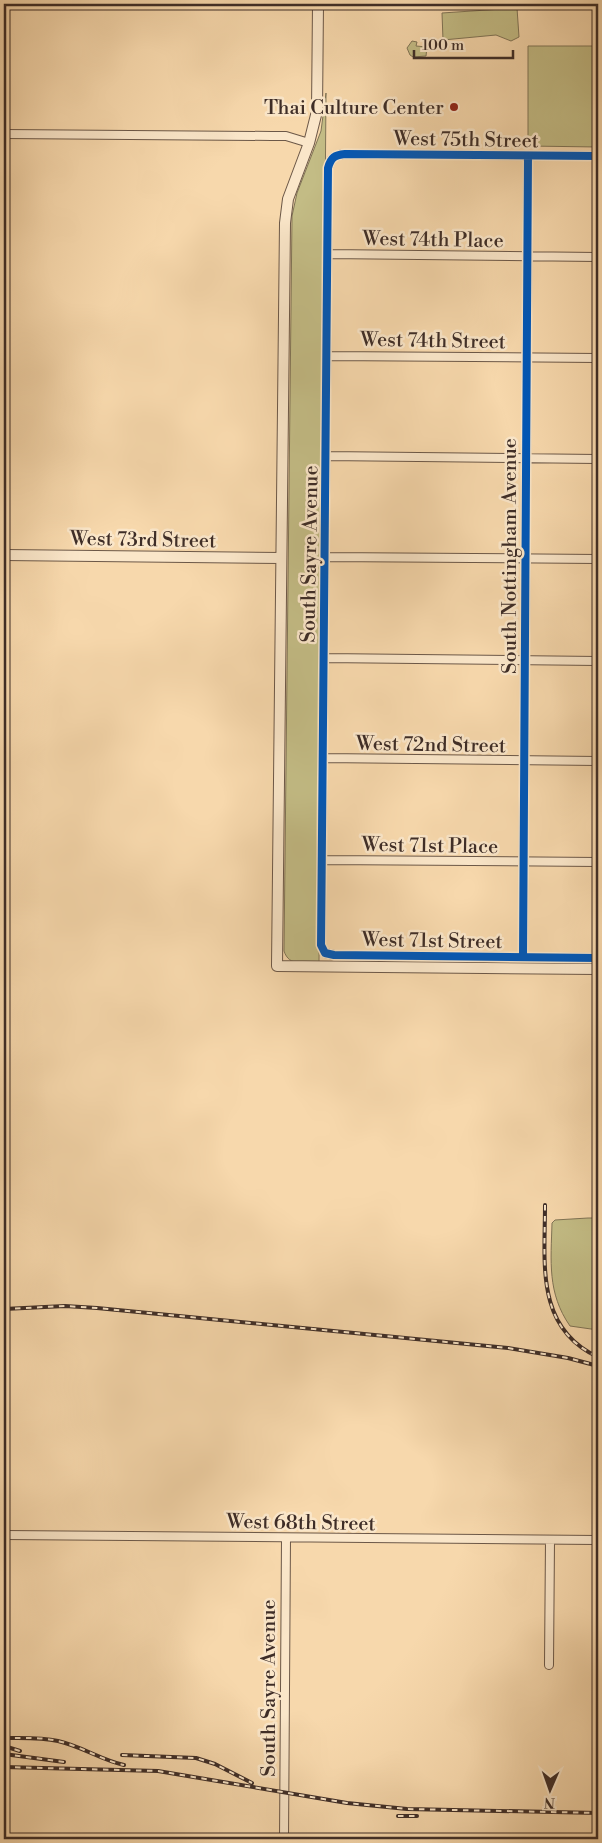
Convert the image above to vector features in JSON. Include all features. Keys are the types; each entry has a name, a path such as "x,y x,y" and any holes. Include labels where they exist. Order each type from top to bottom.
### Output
{"street":[{"name":"South Sayre Avenue","path":"277,966 285,223 292,186 309,143 317,111 318,4"},
{"path":"4,134 286,136 309,143"},
{"name":"West 75th Street","path":"333,157 345,154 598,156"},
{"name":"South Nottingham Avenue","path":"523,957 528,156"},
{"name":"South Sayre Avenue","path":"325,953 321,945 328,168 333,157"},
{"name":"West 74th Place","path":"328,254 598,257"},
{"name":"West 74th Street","path":"327,356 598,358"},
{"path":"326,456 598,459"},
{"name":"West 73rd Street","path":"4,555 281,558"},
{"path":"325,557 598,559"},
{"path":"324,658 598,661"},
{"name":"West 72nd Street","path":"323,758 598,761"},
{"name":"West 71st Place","path":"322,860 598,862"},
{"name":"West 71st Street","path":"325,953 334,955 598,958"},
{"name":"West 71st Street","path":"277,966 598,969"},
{"name":"West 68th Street","path":"4,1535 598,1540"},
{"name":"South Sayre Avenue","path":"284,1839 286,1538"},
{"path":"549,1665 550,1540"}],"shaded area":[{"path":"517,8 519,37 511,41 496,35 443,40 442,13"},
{"path":"412,41 417,42 416,46 427,47 426,56 413,57 410,55 407,48"},
{"path":"528,46 598,46 598,147 528,146"},
{"path":"326,93 319,962 298,963 290,960 284,951 292,216 297,193 321,131"},
{"path":"598,1218 598,1330 570,1326 557,1301 552,1276 552,1223 555,1220"}],"railway":[{"path":"545,1205 545,1271 548,1292 554,1311 563,1329 578,1345 598,1357"},
{"path":"4,1309 65,1306 97,1308 508,1348 568,1358 598,1366"},
{"path":"4,1738 38,1738 58,1741 124,1765"},
{"path":"4,1746 20,1751"},
{"path":"4,1754 64,1762"},
{"path":"122,1755 196,1758 215,1764 252,1783"},
{"path":"4,1767 158,1771 347,1803 407,1809 598,1813"},
{"path":"398,1816 417,1816"}],"cycle path":[{"path":"598,156 345,154 334,157 329,164 321,945 325,953 334,955 598,958"},
{"path":"523,957 528,156"}],"place":[{"name":"Thai Culture Center","path":"454,107"}]}
